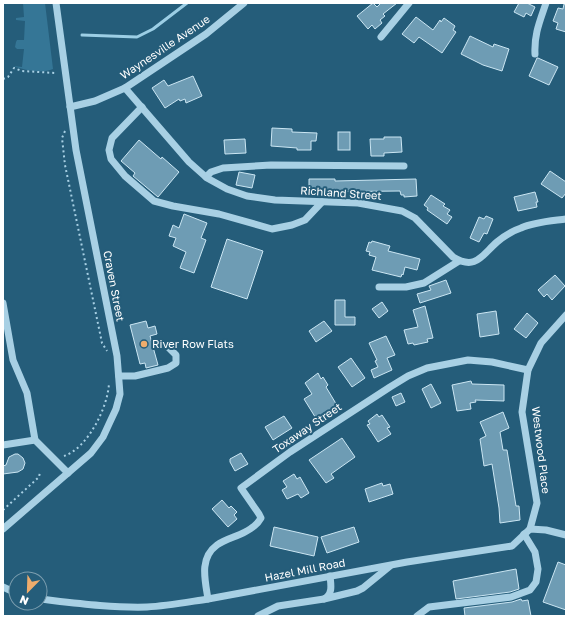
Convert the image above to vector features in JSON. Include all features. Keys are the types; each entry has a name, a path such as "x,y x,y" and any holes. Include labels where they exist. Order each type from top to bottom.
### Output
{"street":[{"name":"Craven Street","path":"3,529 91,453 103,437 116,409 120,394 117,356 86,203 70,107 56,3"},
{"name":"Waynesville Avenue","path":"70,107 95,101 125,88 206,34 244,3"},
{"path":"381,38 409,3"},
{"path":"535,54 535,34 546,3"},
{"name":"Richland Street","path":"125,88 189,162 206,177 227,189 247,196 275,200 358,203 402,211 415,218 453,257 459,261"},
{"path":"142,107 112,138 109,150 112,159 125,176 154,201 219,214 272,229 292,225 305,220 322,202"},
{"path":"206,177 211,172 223,168 271,164 404,166"},
{"path":"379,287 406,288 424,283 459,261 471,262 479,259 508,234 522,227 566,219"},
{"path":"3,303 13,360 27,393 35,440 68,473"},
{"name":"Westwood Place","path":"527,531 536,503 522,412 528,370 541,343 566,315"},
{"path":"119,376 135,376 168,368 175,364 177,360 176,355 168,348"},
{"name":"Toxaway Street","path":"208,599 204,576 205,563 208,554 217,545 258,524 261,518 241,488 290,452 390,387 408,376 427,368 468,360 492,362 528,370"},
{"path":"3,445 35,440"},
{"path":"416,616 429,607 511,597 530,590 536,582 538,569 535,552 527,531 546,530 566,535"},
{"name":"Hazel Mill Road","path":"48,600 112,606 146,607 208,599 390,565 512,546 527,531"},
{"path":"258,616 278,606 324,599 357,591 363,588 390,565"},
{"path":"324,599 331,590 330,576"}],"path":[{"path":"3,79 8,77 14,68 22,71 54,73"},
{"path":"65,130 62,138 65,165 102,343 108,352"},
{"path":"61,457 74,451 86,439 105,405 109,379"},
{"path":"3,510 38,477 40,472"}],"shaded area":[{"path":"23,3 45,3 53,69 38,71 13,66 22,67 24,49 17,49 15,47 17,40 24,40 25,21 16,20 16,18 24,17"}],"building":[{"path":"373,3 377,7 381,3 397,3 383,14 385,16 380,20 382,23 375,29 372,25 368,29 357,16"},
{"path":"519,3 527,3 535,7 531,16 526,13 524,17 514,12"},
{"path":"564,4 566,5 566,32 556,29 558,23 553,21 558,8 563,9"},
{"path":"416,17 433,30 440,20 441,22 444,18 455,26 453,30 456,32 442,53 419,37 414,43 402,34"},
{"path":"470,36 493,47 494,44 509,49 502,71 483,65 461,54"},
{"path":"537,58 558,67 549,85 529,76"},
{"path":"193,76 202,96 186,103 185,99 180,101 179,99 165,108 152,88 164,80 168,86"},
{"path":"272,128 292,129 292,132 317,133 316,141 311,141 311,150 297,150 297,148 271,146"},
{"path":"338,132 350,132 350,150 338,150"},
{"path":"384,137 401,137 402,152 384,153 384,156 371,156 370,139 384,139"},
{"path":"245,139 246,153 225,154 224,140"},
{"path":"139,140 179,172 158,197 133,176 135,173 121,161"},
{"path":"550,171 566,182 566,193 562,198 541,184"},
{"path":"239,172 255,175 252,188 236,185"},
{"path":"309,179 335,179 335,181 416,179 417,196 404,197 404,195 401,195 400,191 309,192"},
{"path":"535,192 538,202 536,202 537,207 518,211 514,197"},
{"path":"431,195 445,204 443,206 450,210 447,214 452,217 447,224 427,210 428,208 424,205"},
{"path":"184,214 207,223 201,238 206,240 194,273 180,268 186,252 173,246 176,238 169,236 173,225 179,228"},
{"path":"486,216 493,219 487,234 484,233 479,242 470,238 479,217 484,219"},
{"path":"227,239 263,251 247,299 211,287"},
{"path":"372,241 390,246 388,251 420,259 417,270 405,267 401,277 372,270 376,257 369,255 370,252 366,251 369,242 371,243"},
{"path":"555,275 565,286 552,300 547,294 544,297 538,290"},
{"path":"446,280 451,293 420,303 417,294 431,290 429,286"},
{"path":"335,300 345,300 345,317 355,317 355,325 335,325"},
{"path":"382,302 388,311 379,318 372,309"},
{"path":"425,306 433,338 427,339 428,342 414,345 413,343 408,344 404,330 418,327 413,310"},
{"path":"496,311 499,334 480,337 477,314"},
{"path":"527,313 538,323 526,338 514,329"},
{"name":"River Row Flats","path":"146,321 148,328 155,326 157,334 150,336 158,365 146,368 145,363 140,364 130,325"},
{"path":"324,321 332,331 316,342 309,331"},
{"path":"386,336 395,355 387,358 392,370 374,378 371,370 378,367 375,361 377,360 369,343"},
{"path":"351,358 365,378 352,387 338,367"},
{"path":"318,373 321,379 323,377 328,385 326,387 338,407 317,420 304,399 312,394 305,383"},
{"path":"471,381 472,384 504,385 504,401 475,400 476,402 470,403 471,409 457,411 452,385"},
{"path":"431,384 441,403 431,408 422,389"},
{"path":"401,393 405,402 396,406 392,397"},
{"path":"503,412 509,428 500,432 503,450 507,450 516,506 519,506 520,520 500,523 492,464 484,466 480,439 486,436 480,422"},
{"path":"377,414 379,417 382,415 390,427 387,428 391,434 378,442 367,425 370,424 368,421"},
{"path":"284,416 292,428 273,440 265,427"},
{"path":"342,438 355,457 331,474 334,478 326,483 309,460"},
{"path":"241,453 248,464 235,471 230,459"},
{"path":"18,454 23,458 25,463 23,469 18,472 3,474 3,466 6,465 9,457"},
{"path":"294,474 297,479 300,477 309,493 301,498 298,494 287,499 282,490 287,487 283,481"},
{"path":"382,483 383,486 390,484 393,494 369,502 365,489"},
{"path":"222,500 229,508 231,506 237,512 234,515 237,519 228,527 212,509"},
{"path":"274,527 318,537 314,556 270,546"},
{"path":"354,527 359,542 327,553 321,537"},
{"path":"558,562 566,565 566,610 543,602"},
{"path":"516,569 519,589 510,592 456,599 453,581"},
{"path":"521,599 522,601 528,600 531,616 465,616 464,608 512,602"}],"waterway":[{"path":"82,35 137,37 153,29 187,3"}],"place":[{"name":"River Row Flats","path":"144,344"}]}
